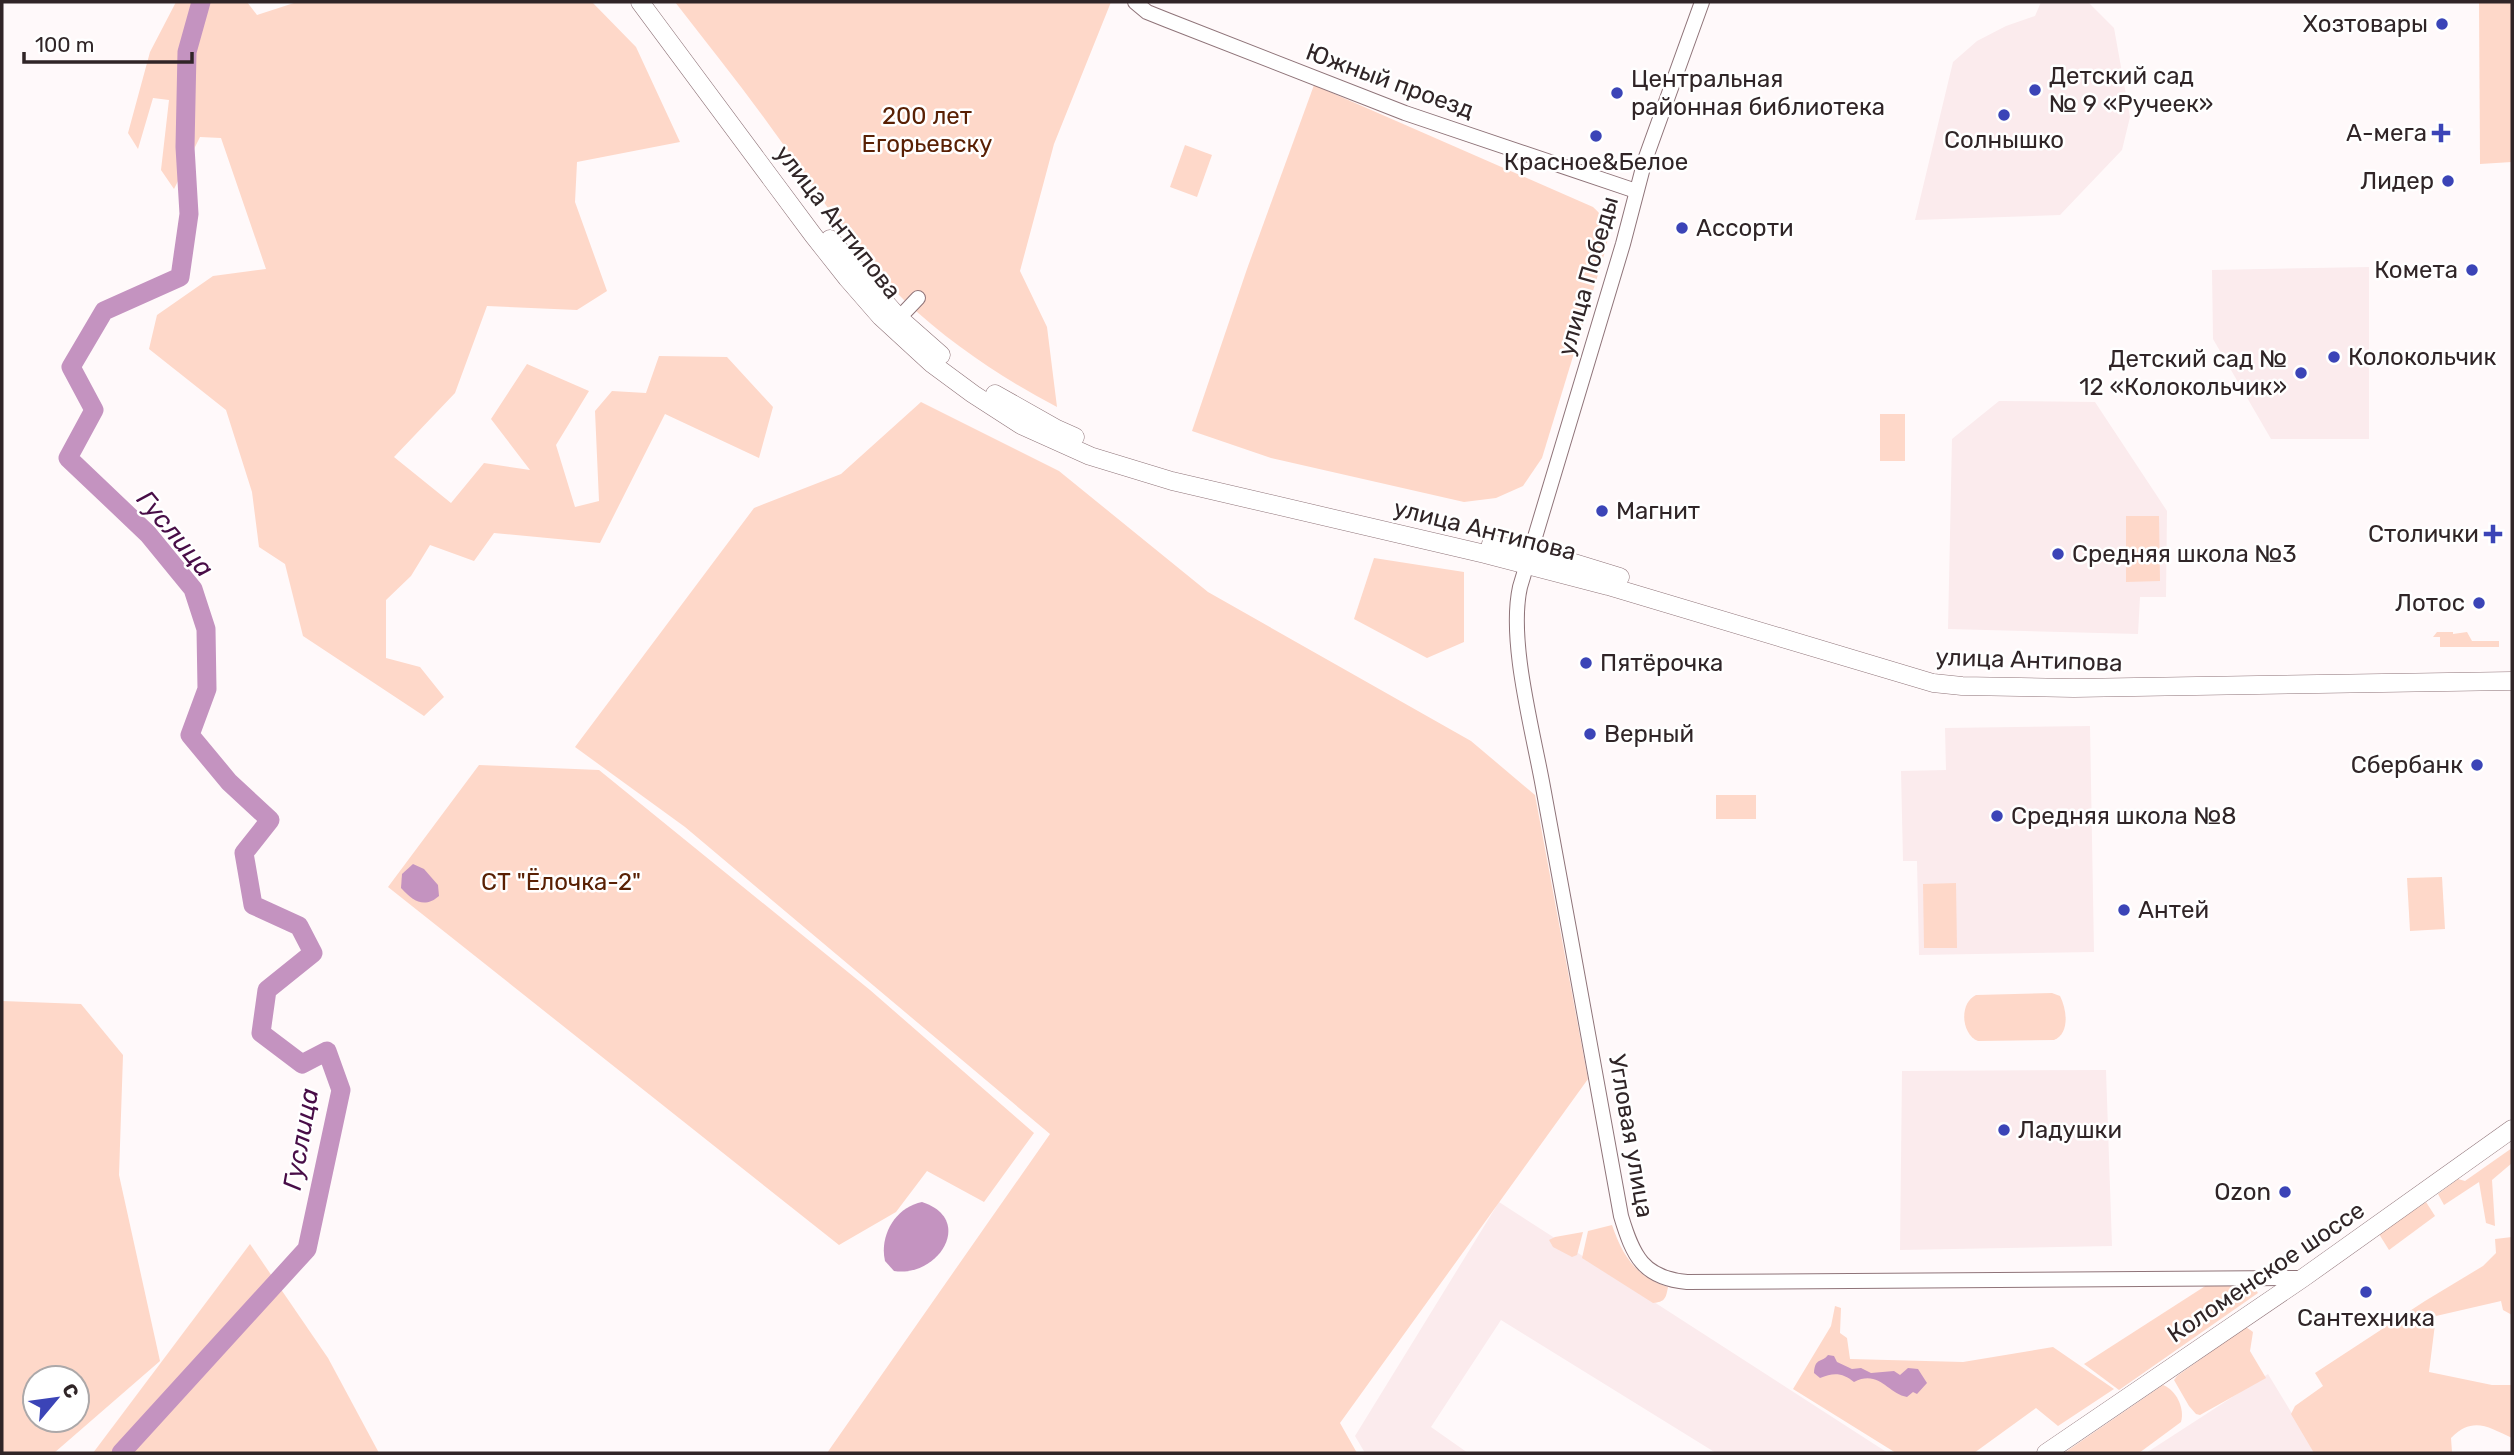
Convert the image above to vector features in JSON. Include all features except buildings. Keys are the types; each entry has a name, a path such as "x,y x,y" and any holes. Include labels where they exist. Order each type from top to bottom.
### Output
{"main road":[{"name":"улица Антипова","path":"640,2 846,278 915,350 991,405 1046,437 1090,456 1217,493 1529,558 1555,557 1895,662 1936,672 2057,677 2512,669"},
{"name":"улица Антипова","path":"655,2 823,229 899,318 938,354 986,388 1057,429 1102,448 1256,492 1529,558 1608,586 1911,678 1939,684 2074,688 2512,681"},
{"name":"Коломенское шоссе","path":"2046,1453 2303,1278 2512,1129"}],"street":[{"name":"Южный проезд","path":"1135,2 1147,12 1383,105 1636,191"},
{"name":"улица Победы","path":"1529,558 1623,244 1636,191 1702,2"},
{"path":"899,318 918,298"},
{"name":"Угловая улица","path":"1529,558 1519,593 1519,651 1585,1008 1620,1216 1633,1249 1645,1268 1665,1279 1696,1282 2303,1278"}],"shaded area":[{"name":"Детский сад № 9 «Ручеек»","path":"2041,2 2088,2 2114,28 2130,117 2122,150 2060,215 1915,220 1953,62 1977,41 2006,26 2035,16"},
{"name":"Детский сад № 12 «Колокольчик»","path":"2369,267 2369,439 2271,439 2213,339 2212,270"},
{"name":"Средняя школа №3","path":"1999,401 2095,402 2167,511 2166,597 2140,597 2138,634 1948,629 1952,439"},
{"name":"Средняя школа №8","path":"2090,726 2094,952 1919,955 1917,861 1903,861 1901,771 1946,770 1945,728"},
{"path":"413,864 424,869 438,885 439,896 434,900 419,902 401,888 402,874"},
{"name":"Ладушки","path":"2106,1070 2112,1246 1900,1250 1902,1071"},
{"path":"922,1202 938,1210 946,1221 948,1233 945,1246 937,1257 925,1266 910,1271 894,1271 885,1261 887,1232 904,1210"},
{"path":"1499,1202 1888,1453 1716,1453 1501,1320 1431,1427 1468,1453 1365,1453 1355,1436"},
{"path":"1828,1355 1834,1356 1837,1362 1852,1369 1861,1368 1871,1373 1894,1371 1900,1375 1908,1368 1918,1369 1927,1383 1917,1394 1913,1392 1907,1397 1870,1378 1854,1382 1834,1374 1820,1378 1814,1373 1817,1362"},
{"path":"2268,1374 2316,1453 2146,1453"}],"green space":[{"path":"176,2 247,2 257,15 297,2 592,2 636,47 680,142 577,162 575,202 607,291 577,310 487,306 455,393 394,457 451,503 484,463 530,470 491,419 527,364 589,391 556,445 575,507 599,501 595,411 612,391 646,393 659,356 727,357 773,407 759,458 665,414 600,543 494,533 474,561 430,545 411,576 386,600 386,658 420,667 444,697 424,716 303,636 285,564 259,547 252,492 226,410 149,349 157,315 213,276 266,269 221,138 200,137 174,189 161,170 169,100 153,98 138,149 128,133 150,52"},
{"name":"200 лет Егорьевску","path":"675,2 1111,2 1054,144 1020,271 1047,327 1057,407 959,346 922,317 886,282"},
{"path":"2479,2 2512,2 2512,162 2480,164"},
{"path":"1314,85 1593,207 1604,220 1607,245 1542,458 1523,486 1496,498 1464,502 1271,458 1192,431"},
{"path":"1185,145 1212,155 1197,197 1170,187"},
{"path":"921,402 1059,471 1208,592 1471,741 1535,795 1588,1079 1340,1423 1357,1453 827,1453 1050,1134 685,827 575,747 754,508 841,474"},
{"path":"1880,414 1905,414 1905,461 1880,461"},
{"path":"2126,516 2159,516 2160,581 2126,582"},
{"path":"1374,558 1464,572 1464,642 1427,658 1354,619"},
{"path":"2437,632 2467,632 2472,641 2499,641 2499,647 2440,647 2440,637 2433,637"},
{"name":"СТ \"Ёлочка-2\"","path":"479,765 599,770 870,990 1034,1133 984,1202 927,1171 896,1212 839,1245 388,887"},
{"path":"1716,795 1756,795 1756,819 1716,819"},
{"path":"2442,877 2445,929 2410,931 2407,878"},
{"path":"1956,883 1957,948 1924,948 1923,884"},
{"path":"2052,993 2060,996 2066,1021 2063,1032 2054,1040 1978,1041 1972,1037 1965,1025 1967,1005 1976,995"},
{"path":"2,1001 81,1004 123,1055 119,1175 160,1361 91,1421 91,1364 21,1364 21,1434 76,1434 54,1453 2,1453"},
{"path":"2512,1148 2512,1163 2492,1180 2495,1226 2486,1223 2479,1182 2444,1205 2438,1194 2458,1179 2465,1181"},
{"path":"2426,1202 2435,1216 2389,1250 2379,1234"},
{"path":"1612,1225 1620,1246 1632,1264 1647,1277 1668,1287 1666,1297 1660,1302 1653,1303 1582,1258 1588,1231"},
{"path":"1583,1232 1577,1255 1572,1257 1553,1247 1549,1240 1555,1237"},
{"path":"2512,1237 2512,1315 2503,1310 2501,1301 2436,1316 2429,1372 2492,1385 2512,1385 2512,1438 2488,1427 2474,1425 2466,1427 2451,1438 2452,1452 2462,1453 2314,1453 2291,1414 2295,1406 2323,1386 2315,1373 2483,1266 2496,1253 2495,1239"},
{"path":"250,1244 328,1358 379,1453 93,1453"},
{"path":"2210,1283 2251,1284 2258,1293 2119,1390 2084,1364"},
{"path":"1835,1306 1841,1308 1840,1333 1847,1338 1850,1359 1963,1362 2053,1347 2114,1389 2058,1426 2036,1408 1974,1453 1896,1453 1793,1389 1831,1326"},
{"path":"2246,1327 2253,1332 2250,1351 2266,1378 2200,1415 2196,1414 2174,1380"},
{"path":"2163,1385 2172,1391 2178,1400 2182,1411 2181,1422 2139,1453 2064,1453"}],"waterway":[{"name":"Гуслица","path":"121,1453 307,1249 341,1090 327,1051 302,1064 261,1033 267,990 313,953 299,926 253,905 244,853 270,820 229,782 190,735 207,689 206,629 193,589 148,534 68,458 94,410 71,367 104,311 180,277 189,214 185,147 187,52 201,2"}],"place":[{"name":"Хозтовары","path":"2442,24"},
{"name":"Детский сад № 9 «Ручеек»","path":"2035,90"},
{"name":"Центральная районная библиотека","path":"1617,93"},
{"name":"Солнышко","path":"2004,115"},
{"name":"А-мега","path":"2441,133"},
{"name":"Красное&Белое","path":"1596,136"},
{"name":"Лидер","path":"2448,181"},
{"name":"Ассорти","path":"1682,228"},
{"name":"Комета","path":"2472,270"},
{"name":"Колокольчик","path":"2334,357"},
{"name":"Детский сад № 12 «Колокольчик»","path":"2301,373"},
{"name":"Магнит","path":"1602,511"},
{"name":"Столички","path":"2493,534"},
{"name":"Средняя школа №3","path":"2058,554"},
{"name":"Лотос","path":"2479,603"},
{"name":"Пятёрочка","path":"1586,663"},
{"name":"Верный","path":"1590,734"},
{"name":"Сбербанк","path":"2477,765"},
{"name":"Средняя школа №8","path":"1997,816"},
{"name":"Антей","path":"2124,910"},
{"name":"Ладушки","path":"2004,1130"},
{"name":"Ozon","path":"2285,1192"},
{"name":"Сантехника","path":"2366,1292"}]}
